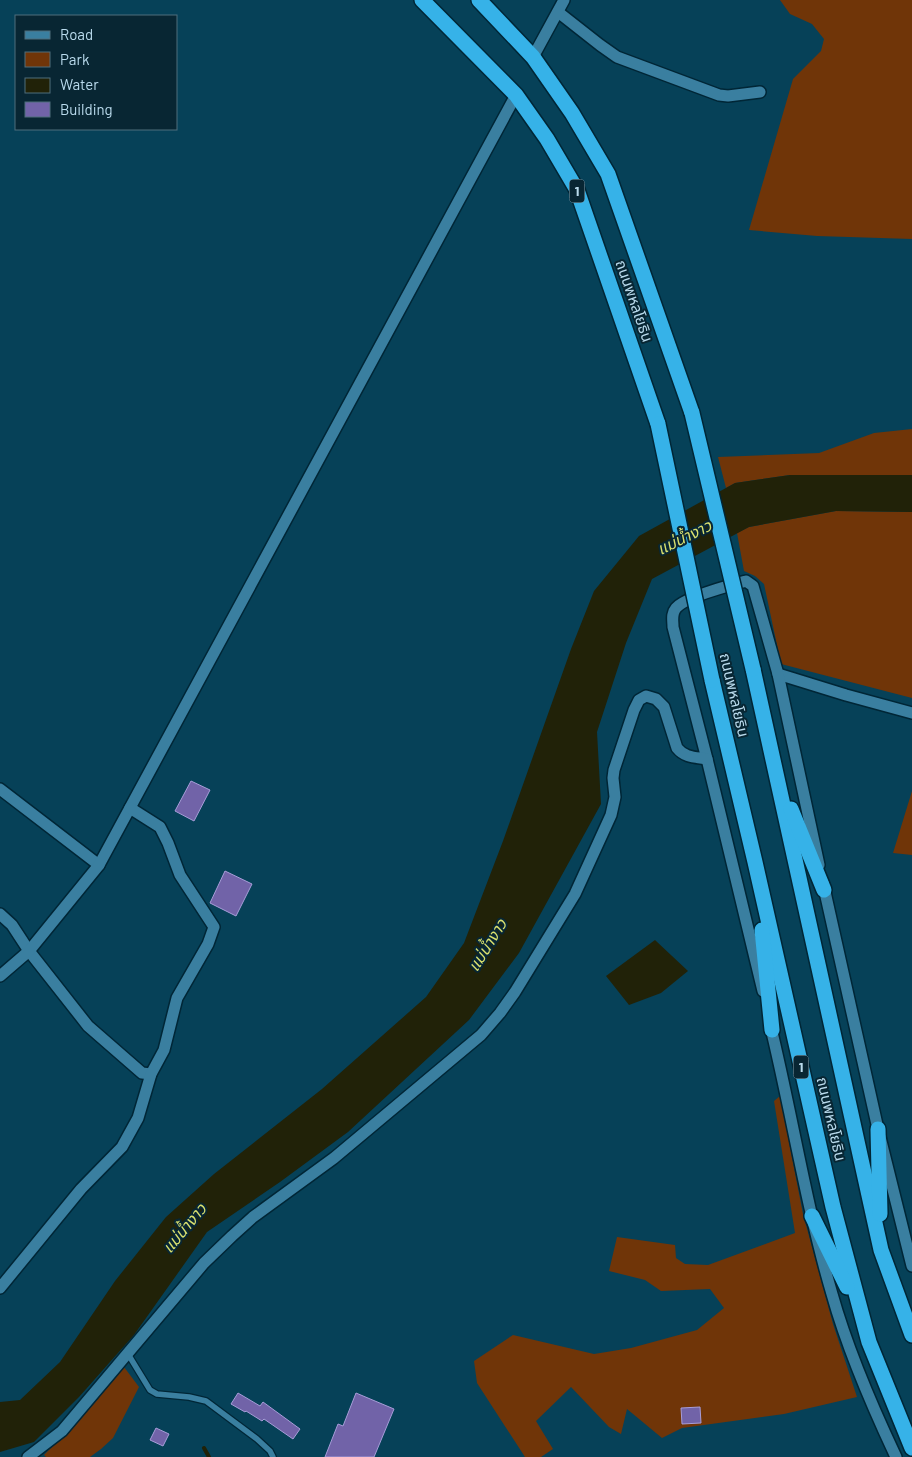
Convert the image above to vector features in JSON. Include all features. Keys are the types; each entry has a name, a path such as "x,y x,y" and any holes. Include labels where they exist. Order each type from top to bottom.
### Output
{"highway":[{"name":"ถนนพหลโยธิน","path":"422,0 516,96 547,140 576,190 658,424 712,680 755,862 832,1207 868,1342 912,1448"},
{"name":"ถนนพหลโยธิน","path":"479,0 533,58 572,113 608,174 692,413 753,669 881,1250 912,1335"},
{"path":"775,770 824,890"},
{"path":"755,862 772,1030"},
{"path":"878,1128 881,1250"},
{"path":"812,1216 861,1315"}],"street":[{"path":"533,58 564,0"},
{"path":"558,12 617,57 719,95 728,96 760,92"},
{"path":"0,976 29,951 99,865 516,96"},
{"path":"896,1457 854,1361 832,1295 812,1216 772,1030 707,759 673,627 672,614 677,606 712,590 746,581 753,586 778,674 824,890 878,1128 912,1266"},
{"path":"778,674 846,696 912,713"},
{"path":"28,1457 62,1431 204,1263 253,1217 334,1158 481,1034 500,1013 575,894 611,815 615,797 614,770 630,719 639,700 646,696 656,699 664,707 680,752 686,756 707,759"},
{"path":"0,789 99,865"},
{"path":"0,1288 81,1189 122,1147 138,1118 151,1074 164,1050 177,998 208,944 214,927 180,875 160,827 130,808"},
{"path":"0,914 12,925 29,951 88,1026 142,1073 151,1074"}],"lane":[{"path":"128,1353 150,1390 157,1394 189,1397 206,1402 257,1439 270,1451 273,1457"}],"green space":[{"path":"780,0 912,0 912,239 817,236 749,230 793,79 821,51 824,39 812,24 790,14"},
{"path":"912,429 912,475 790,475 735,483 726,488 718,457 819,453 874,433"},
{"path":"836,511 912,512 912,698 781,664 764,584 755,576 744,571 737,533 749,527"},
{"path":"912,791 912,855 893,853"},
{"path":"780,1096 803,1214 833,1324 857,1397 784,1414 682,1428 662,1438 627,1409 621,1434 609,1427 571,1387 536,1421 553,1449 541,1457 525,1457 477,1383 474,1361 513,1335 594,1354 631,1348 697,1330 724,1308 710,1289 661,1291 645,1280 609,1271 617,1237 675,1245 676,1258 685,1264 708,1265 795,1233 774,1101"},
{"path":"124,1367 139,1387 113,1438 90,1457 46,1457 44,1455 92,1406"}],"water":[{"name":"แม่น้ำงาว","path":"790,475 912,475 912,512 836,511 749,527 652,579 626,643 597,732 601,804 519,953 469,1020 348,1132 207,1232 134,1335 79,1397 34,1442 0,1452 0,1402 20,1400 60,1362 115,1281 166,1217 214,1174 322,1089 426,997 464,943 594,591 639,536 735,483"},
{"path":"655,940 688,971 661,993 629,1005 606,976"}],"building":[{"path":"191,781 210,790 194,821 175,811"},
{"path":"225,871 252,884 236,916 210,903"},
{"path":"238,1393 260,1406 263,1402 300,1429 293,1439 264,1419 262,1421 231,1404"},
{"path":"356,1393 394,1409 374,1457 325,1457 338,1424 343,1426"},
{"path":"700,1407 701,1423 682,1424 681,1408"},
{"path":"156,1428 169,1434 163,1446 150,1440"}],"waterway":[{"path":"204,1448 209,1457"}]}
